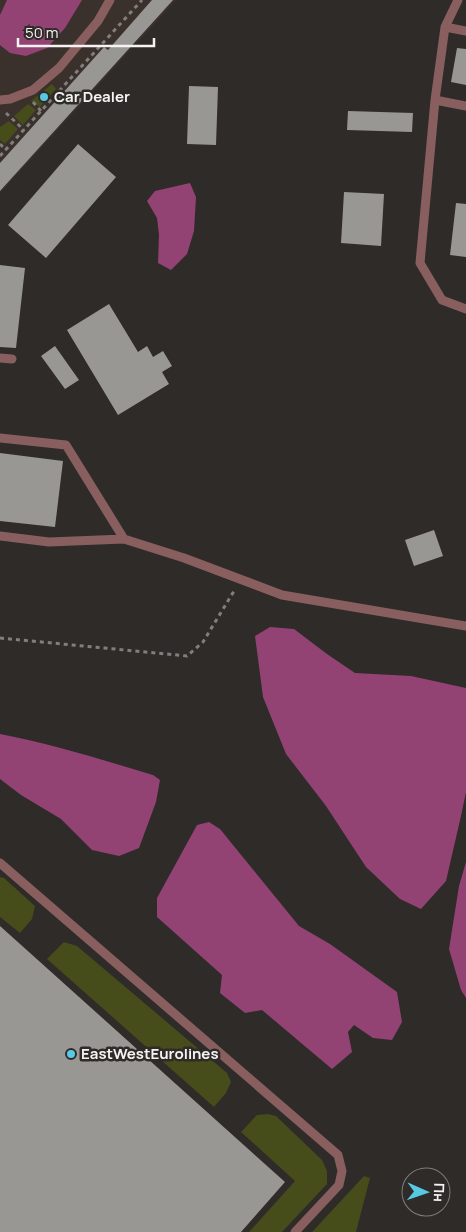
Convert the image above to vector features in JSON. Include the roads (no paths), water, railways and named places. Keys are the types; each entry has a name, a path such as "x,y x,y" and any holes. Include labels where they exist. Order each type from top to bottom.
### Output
{"lane":[{"path":"0,100 10,99 33,90 59,68 98,21 110,0"},
{"path":"458,0 445,27 435,100 420,263 442,300 466,309"},
{"path":"445,27 466,31"},
{"path":"435,100 466,106"},
{"path":"0,358 12,359"},
{"path":"0,438 66,445 124,538"},
{"path":"0,536 49,542 124,538 184,558 282,595 466,626"},
{"path":"0,863 338,1155 342,1171 339,1185 295,1232"}],"place":[{"name":"Car Dealer","path":"44,97"},
{"name":"EastWestEurolines","path":"71,1054"}]}
